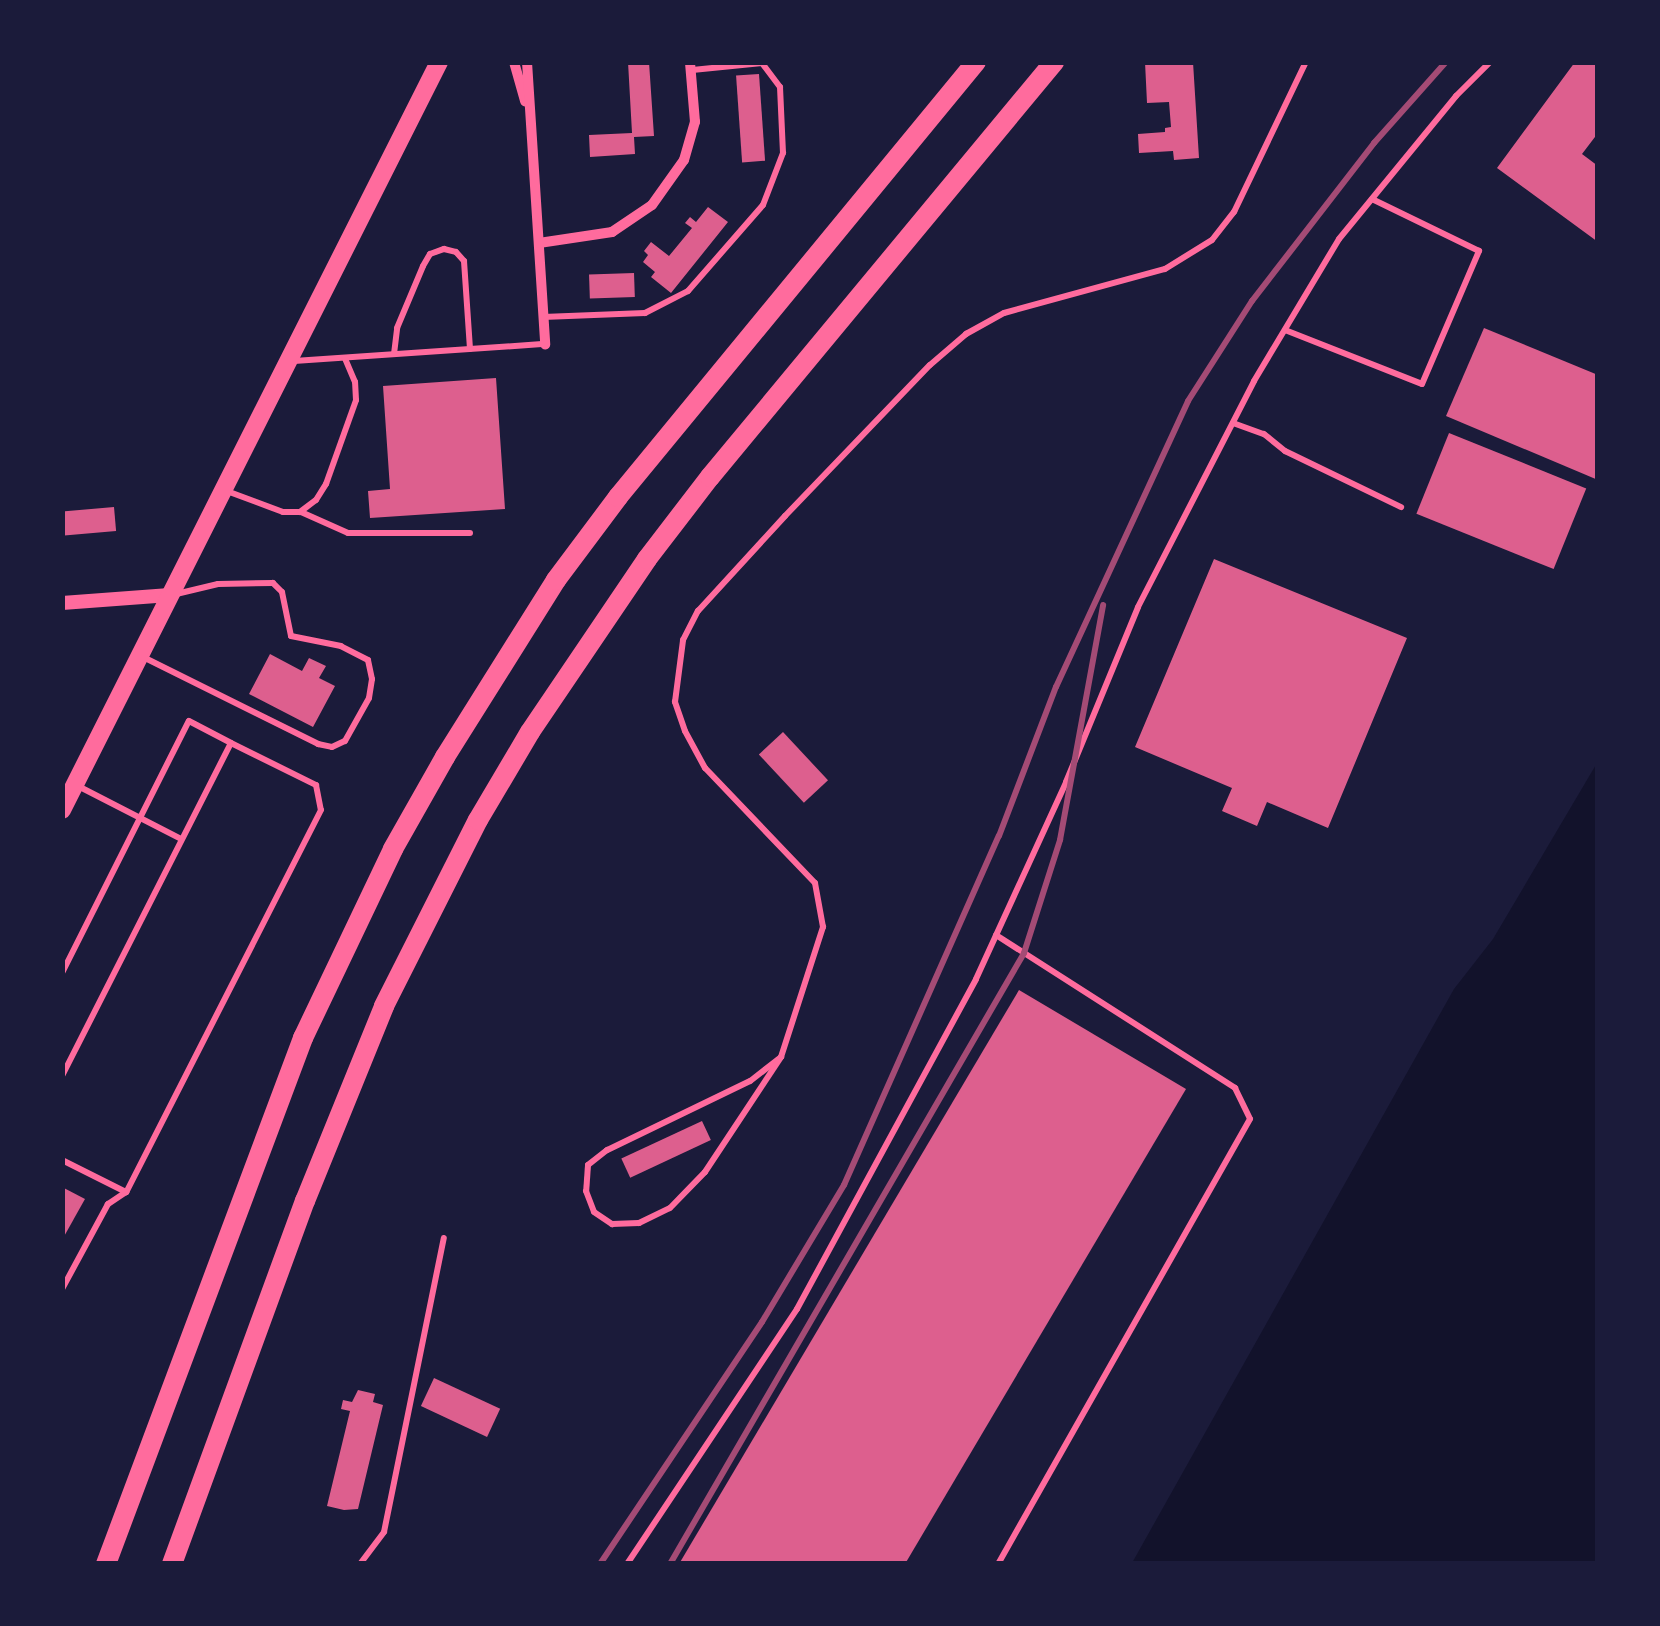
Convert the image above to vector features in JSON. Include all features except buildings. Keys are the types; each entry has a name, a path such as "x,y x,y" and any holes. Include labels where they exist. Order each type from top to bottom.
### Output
{"highway":[{"path":"106,1564 304,1038 393,849 445,757 556,580 618,496 976,62"},
{"path":"172,1564 356,1070 429,912 512,761 587,644 700,490 1054,62"}],"main road":[{"path":"62,810 438,62"}],"street":[{"path":"514,62 531,121"},
{"path":"527,62 545,344"},
{"path":"538,242 612,232 652,204 684,160 695,122 690,66"},
{"path":"62,602 170,595"}],"lane":[{"path":"781,1057 750,1081 606,1150 588,1165 586,1191 594,1212 612,1224 639,1222 670,1208 705,1172 781,1057 823,927 815,883 705,768 685,731 675,702 682,640 698,612 785,516 930,365 966,334 1004,313 1165,268 1212,240 1234,212 1306,62"},
{"path":"627,1564 796,1309 996,935 1066,782 1138,607 1232,423 1285,330 1339,239 1456,96 1490,62"},
{"path":"543,317 645,314 688,291 763,206 782,153 780,87 762,64 690,66"},
{"path":"1285,330 1422,384 1479,252 1372,199"},
{"path":"394,354 397,328 423,266 430,254 444,249 456,252 464,261 470,349"},
{"path":"288,361 545,344"},
{"path":"300,512 326,484 356,400 356,382 345,358"},
{"path":"1232,423 1264,434 1285,450 1401,507"},
{"path":"222,490 283,512 300,512 348,532 470,533"},
{"path":"140,656 332,747 345,741 369,698 372,679 368,660 341,646 291,636 282,592 274,583 218,584 170,595"},
{"path":"62,973 188,721 316,785 320,810 126,1192 108,1204 62,1289"},
{"path":"62,1076 230,743"},
{"path":"75,785 181,839"},
{"path":"996,935 1236,1088 1250,1119 998,1564"},
{"path":"62,1160 126,1192"},
{"path":"360,1564 384,1532 444,1238"}],"shaded area":[{"path":"1597,763 1597,1563 1132,1563 1454,989 1493,939"}],"railway":[{"path":"600,1564 762,1322 844,1185 999,836 1056,687 1188,401 1252,301 1374,143 1446,62"},
{"path":"670,1564 1024,953 1060,840 1103,605"}]}
